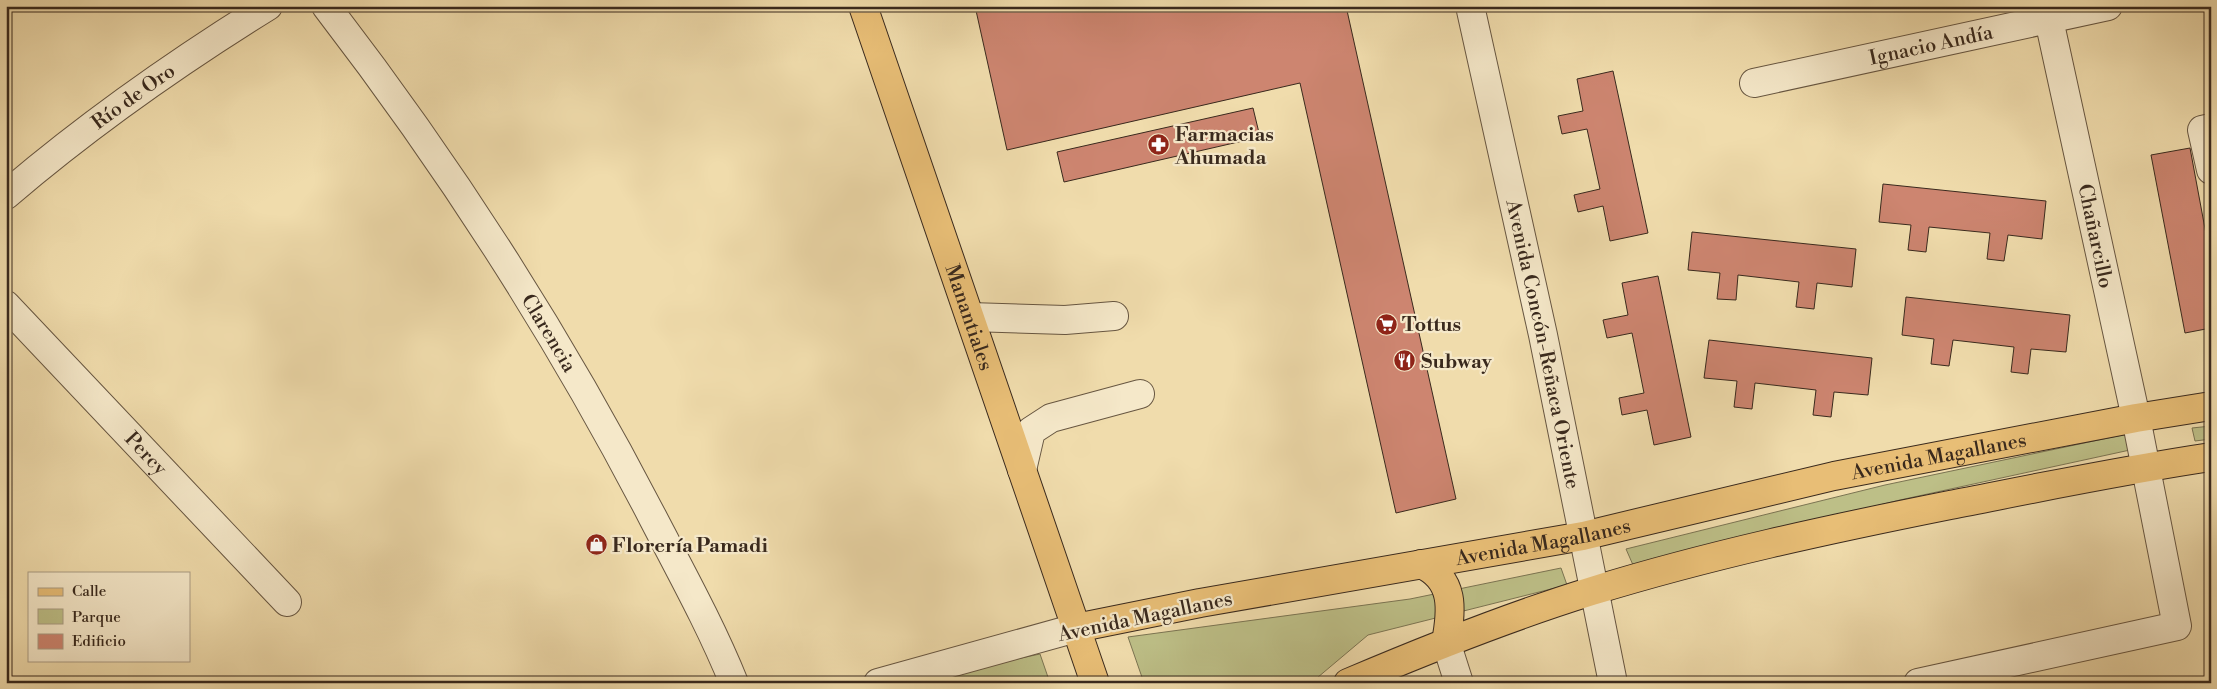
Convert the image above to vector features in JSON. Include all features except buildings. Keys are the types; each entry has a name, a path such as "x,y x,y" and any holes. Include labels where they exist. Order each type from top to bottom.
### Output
{"main road":[{"name":"Manantiales","path":"863,6 1095,683"},
{"name":"Avenida Magallanes","path":"1076,628 1190,605 1583,536 1834,476 2136,418 2211,406"},
{"path":"1348,683 1446,642 1592,591 1786,540 2144,467 2211,457"},
{"path":"1421,564 1431,569 1446,586 1450,612 1446,642"}],"street":[{"name":"Río de Oro","path":"6,195 130,97 268,6"},
{"name":"Clarencia","path":"326,6 377,72 443,166 561,351 636,485 685,579 734,683"},
{"name":"Avenida Concón-Reñaca Oriente","path":"1470,6 1545,345 1592,591 1612,683"},
{"name":"Ignacio Andía","path":"1754,82 2047,12 2108,6"},
{"name":"Chañarcillo","path":"1918,683 2177,626 2144,467 2136,418 2047,12"},
{"path":"2211,128 2202,130 2211,170"},
{"name":"Percy","path":"6,305 287,602"},
{"path":"970,317 1065,320 1114,316"},
{"path":"1022,470 1031,431 1044,422 1051,418 1140,394"},
{"name":"Avenida Magallanes","path":"878,683 1076,628"},
{"path":"1446,642 1458,683"}],"green space":[{"path":"2211,426 2211,439 2195,441 2192,428"},
{"path":"2127,434 2130,450 1900,500 1633,565 1626,549 1885,485"},
{"path":"1561,568 1567,585 1368,635 1311,683 1144,683 1128,637 1410,599"},
{"path":"1040,654 1050,683 912,683 923,679"}],"place":[{"name":"Farmacias Ahumada","path":"1159,145"},
{"name":"Tottus","path":"1386,324"},
{"name":"Subway","path":"1405,361"},
{"name":"Florería Pamadi","path":"596,545"}]}
